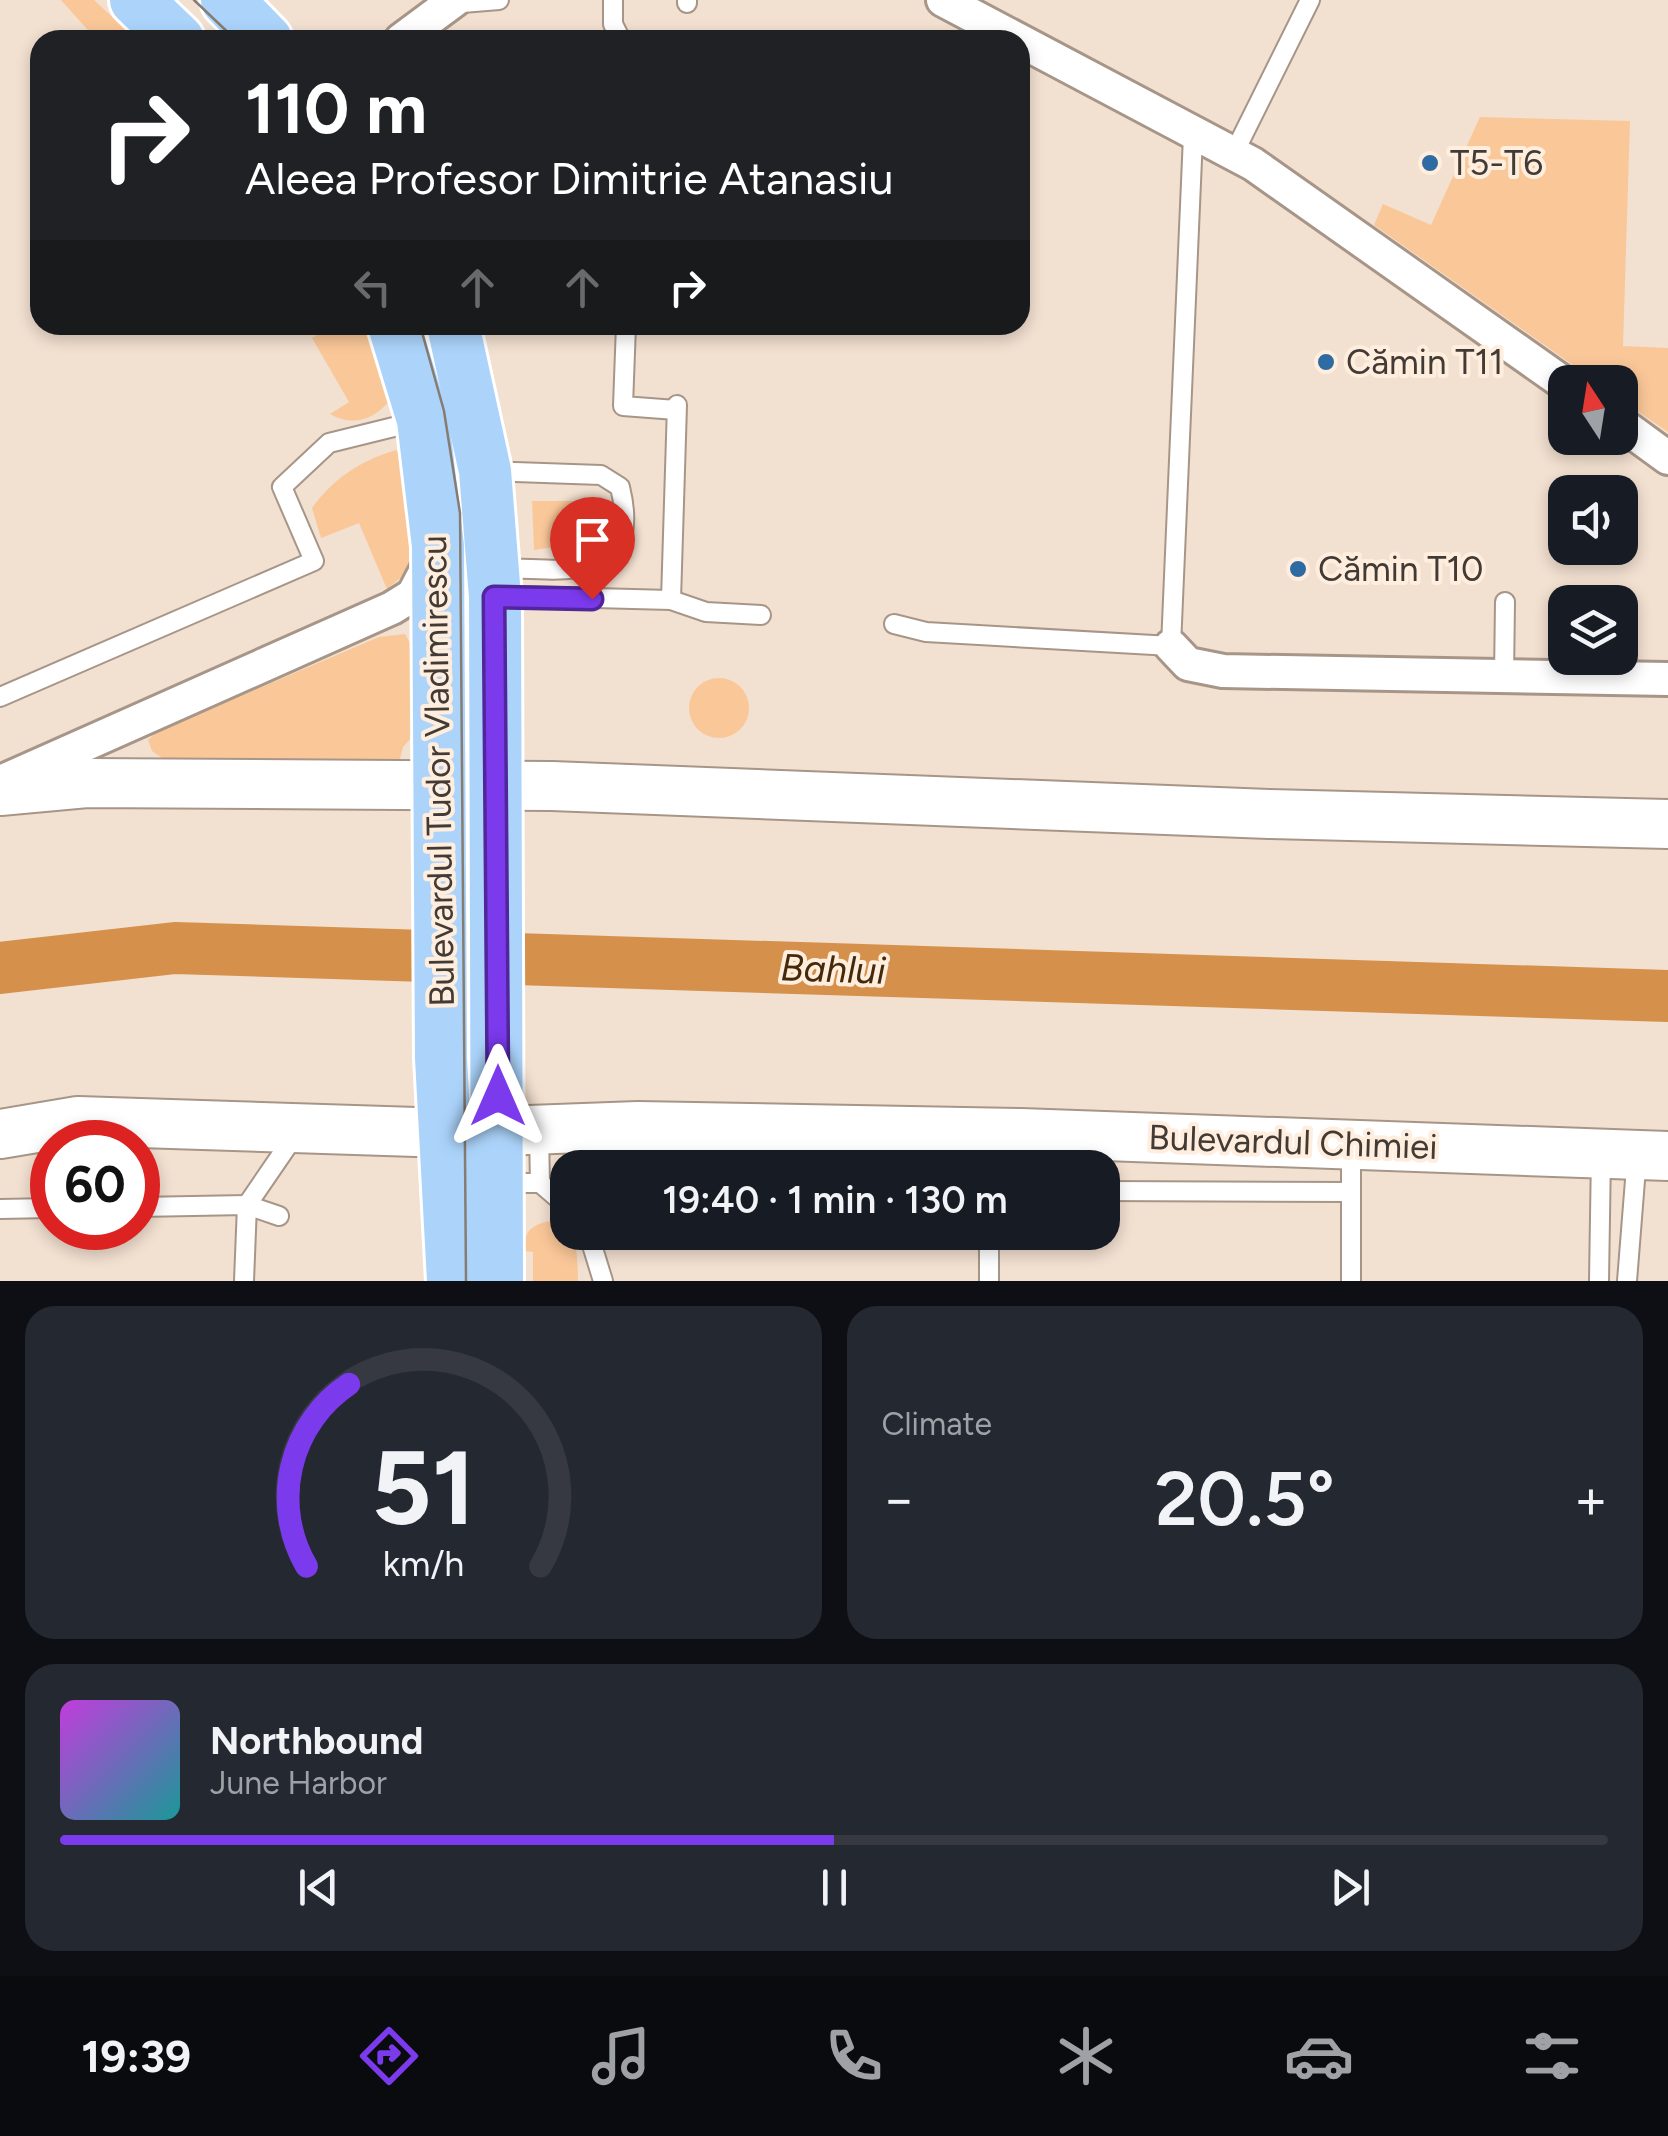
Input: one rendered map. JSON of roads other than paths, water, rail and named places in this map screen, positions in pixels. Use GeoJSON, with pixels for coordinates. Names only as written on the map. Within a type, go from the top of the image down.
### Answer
{"type":"FeatureCollection","features":[{"type":"Feature","properties":{"kind":"main road"},"geometry":{"type":"LineString","coordinates":[[136,0],[168,30]]}},
{"type":"Feature","properties":{"kind":"main road"},"geometry":{"type":"LineString","coordinates":[[227,0],[256,30]]}},
{"type":"Feature","properties":{"kind":"main road","name":"Bulevardul Tudor Vladimirescu"},"geometry":{"type":"LineString","coordinates":[[397,335],[459,525],[492,583],[498,1060],[504,1152],[497,1281]]}},
{"type":"Feature","properties":{"kind":"main road","name":"Bulevardul Tudor Vladimirescu"},"geometry":{"type":"LineString","coordinates":[[453,335],[459,525],[441,785],[441,1058],[504,1152]]}},
{"type":"Feature","properties":{"kind":"main road"},"geometry":{"type":"LineString","coordinates":[[0,792],[87,782],[552,786],[1269,814],[1668,824]]}},
{"type":"Feature","properties":{"kind":"main road","name":"Bulevardul Chimiei"},"geometry":{"type":"LineString","coordinates":[[0,1134],[78,1122],[299,1130],[504,1152],[638,1126],[1021,1150],[1352,1143],[1635,1155]]}},
{"type":"Feature","properties":{"kind":"main road","name":"Bulevardul Tudor Vladimirescu"},"geometry":{"type":"LineString","coordinates":[[453,1281],[504,1152]]}},
{"type":"Feature","properties":{"kind":"street"},"geometry":{"type":"LineString","coordinates":[[943,0],[998,30]]}},
{"type":"Feature","properties":{"kind":"street"},"geometry":{"type":"LineString","coordinates":[[414,30],[450,2]]}},
{"type":"Feature","properties":{"kind":"street"},"geometry":{"type":"LineString","coordinates":[[1030,47],[1193,136],[1253,164],[1548,372]]}},
{"type":"Feature","properties":{"kind":"street"},"geometry":{"type":"LineString","coordinates":[[1638,436],[1668,458]]}},
{"type":"Feature","properties":{"kind":"street"},"geometry":{"type":"LineString","coordinates":[[0,782],[392,608],[413,595],[459,525]]}},
{"type":"Feature","properties":{"kind":"street"},"geometry":{"type":"LineString","coordinates":[[1171,646],[1188,664],[1223,671],[1668,679]]}},
{"type":"Feature","properties":{"kind":"lane"},"geometry":{"type":"LineString","coordinates":[[450,2],[499,0]]}},
{"type":"Feature","properties":{"kind":"lane"},"geometry":{"type":"LineString","coordinates":[[613,0],[616,30]]}},
{"type":"Feature","properties":{"kind":"lane"},"geometry":{"type":"LineString","coordinates":[[1233,155],[1310,0]]}},
{"type":"Feature","properties":{"kind":"lane"},"geometry":{"type":"LineString","coordinates":[[894,624],[926,632],[1171,646],[1193,136]]}},
{"type":"Feature","properties":{"kind":"lane"},"geometry":{"type":"LineString","coordinates":[[626,335],[622,406],[677,408],[671,600]]}},
{"type":"Feature","properties":{"kind":"lane"},"geometry":{"type":"LineString","coordinates":[[0,698],[314,561],[282,487],[329,443],[423,420]]}},
{"type":"Feature","properties":{"kind":"lane"},"geometry":{"type":"LineString","coordinates":[[601,475],[620,487],[627,517],[624,539],[608,560],[593,567],[492,583],[459,525],[601,475]]}},
{"type":"Feature","properties":{"kind":"lane"},"geometry":{"type":"LineString","coordinates":[[492,583],[671,600],[706,612],[761,615]]}},
{"type":"Feature","properties":{"kind":"lane"},"geometry":{"type":"LineString","coordinates":[[1504,676],[1505,602]]}},
{"type":"Feature","properties":{"kind":"lane"},"geometry":{"type":"LineString","coordinates":[[244,1281],[247,1205],[299,1130]]}},
{"type":"Feature","properties":{"kind":"lane"},"geometry":{"type":"LineString","coordinates":[[1351,1281],[1352,1143]]}},
{"type":"Feature","properties":{"kind":"lane"},"geometry":{"type":"LineString","coordinates":[[504,1152],[550,1192]]}},
{"type":"Feature","properties":{"kind":"lane"},"geometry":{"type":"LineString","coordinates":[[1598,1281],[1635,1155]]}},
{"type":"Feature","properties":{"kind":"lane"},"geometry":{"type":"LineString","coordinates":[[1626,1281],[1635,1155]]}},
{"type":"Feature","properties":{"kind":"lane"},"geometry":{"type":"LineString","coordinates":[[1120,1191],[1350,1192]]}},
{"type":"Feature","properties":{"kind":"lane"},"geometry":{"type":"LineString","coordinates":[[160,1207],[247,1205],[279,1216]]}},
{"type":"Feature","properties":{"kind":"lane"},"geometry":{"type":"LineString","coordinates":[[0,1208],[30,1208]]}},
{"type":"Feature","properties":{"kind":"lane"},"geometry":{"type":"LineString","coordinates":[[594,1250],[603,1281]]}},
{"type":"Feature","properties":{"kind":"lane"},"geometry":{"type":"LineString","coordinates":[[990,1250],[990,1281]]}},
{"type":"Feature","properties":{"kind":"waterway","name":"Bahlui"},"geometry":{"type":"LineString","coordinates":[[0,968],[175,948],[1668,996]]}},
{"type":"Feature","properties":{"kind":"tram line"},"geometry":{"type":"LineString","coordinates":[[194,0],[226,30]]}},
{"type":"Feature","properties":{"kind":"tram line"},"geometry":{"type":"LineString","coordinates":[[423,335],[444,411],[460,513],[466,1281]]}},
{"type":"Feature","properties":{"kind":"place","name":"T5-T6"},"geometry":{"type":"Point","coordinates":[1430,163]}},
{"type":"Feature","properties":{"kind":"place","name":"Cămin T11"},"geometry":{"type":"Point","coordinates":[1326,362]}},
{"type":"Feature","properties":{"kind":"place","name":"Cămin T10"},"geometry":{"type":"Point","coordinates":[1298,569]}}]}
